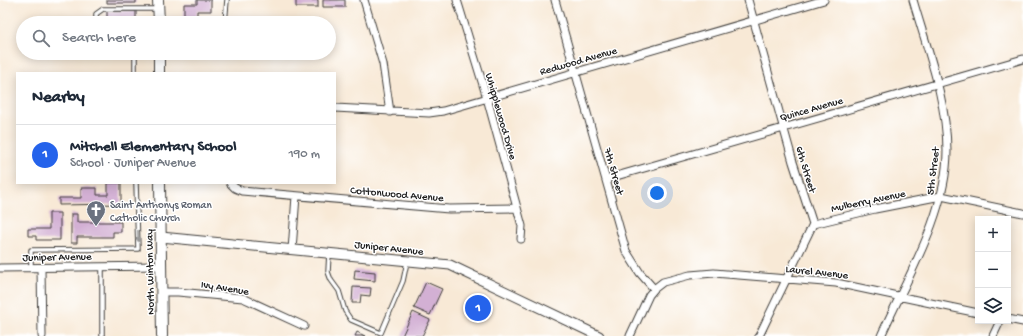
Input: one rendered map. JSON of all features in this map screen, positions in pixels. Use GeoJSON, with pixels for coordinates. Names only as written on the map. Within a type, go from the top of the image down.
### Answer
{"type":"FeatureCollection","features":[{"type":"Feature","properties":{"kind":"main road"},"geometry":{"type":"LineString","coordinates":[[158,4],[159,16]]}},
{"type":"Feature","properties":{"kind":"main road"},"geometry":{"type":"LineString","coordinates":[[159,60],[159,72]]}},
{"type":"Feature","properties":{"kind":"main road","name":"North Winton Way"},"geometry":{"type":"LineString","coordinates":[[160,184],[162,336]]}},
{"type":"Feature","properties":{"kind":"street"},"geometry":{"type":"LineString","coordinates":[[364,0],[383,64],[390,112]]}},
{"type":"Feature","properties":{"kind":"street","name":"Whipplewood Drive"},"geometry":{"type":"LineString","coordinates":[[456,0],[487,98],[522,226],[521,239]]}},
{"type":"Feature","properties":{"kind":"street","name":"7th Street"},"geometry":{"type":"LineString","coordinates":[[554,0],[626,251],[640,273],[654,289]]}},
{"type":"Feature","properties":{"kind":"street","name":"6th Street"},"geometry":{"type":"LineString","coordinates":[[748,0],[783,128],[813,224]]}},
{"type":"Feature","properties":{"kind":"street","name":"Redwood Avenue"},"geometry":{"type":"LineString","coordinates":[[336,108],[390,112],[429,113],[443,111],[824,0]]}},
{"type":"Feature","properties":{"kind":"street","name":"5th Street"},"geometry":{"type":"LineString","coordinates":[[881,336],[930,231],[942,196],[947,150],[945,121],[937,84],[913,0]]}},
{"type":"Feature","properties":{"kind":"street","name":"Quince Avenue"},"geometry":{"type":"LineString","coordinates":[[606,179],[1023,59]]}},
{"type":"Feature","properties":{"kind":"street","name":"Cottonwood Avenue"},"geometry":{"type":"LineString","coordinates":[[231,184],[235,188],[242,191],[449,209],[517,208]]}},
{"type":"Feature","properties":{"kind":"street"},"geometry":{"type":"LineString","coordinates":[[292,250],[296,196]]}},
{"type":"Feature","properties":{"kind":"street","name":"Mulberry Avenue"},"geometry":{"type":"LineString","coordinates":[[813,224],[875,209],[942,196],[1023,213]]}},
{"type":"Feature","properties":{"kind":"street"},"geometry":{"type":"LineString","coordinates":[[759,336],[813,224]]}},
{"type":"Feature","properties":{"kind":"street","name":"Juniper Avenue"},"geometry":{"type":"LineString","coordinates":[[161,237],[450,265],[599,336]]}},
{"type":"Feature","properties":{"kind":"street","name":"Juniper Avenue"},"geometry":{"type":"LineString","coordinates":[[0,268],[162,266]]}},
{"type":"Feature","properties":{"kind":"street"},"geometry":{"type":"LineString","coordinates":[[41,268],[42,336]]}},
{"type":"Feature","properties":{"kind":"street","name":"Laurel Avenue"},"geometry":{"type":"LineString","coordinates":[[654,289],[663,282],[669,280],[690,275],[714,273],[836,283],[975,311]]}},
{"type":"Feature","properties":{"kind":"street"},"geometry":{"type":"LineString","coordinates":[[630,336],[649,295],[654,289]]}},
{"type":"Feature","properties":{"kind":"street","name":"Ivy Avenue"},"geometry":{"type":"LineString","coordinates":[[162,292],[243,298],[304,326]]}},
{"type":"Feature","properties":{"kind":"street"},"geometry":{"type":"LineString","coordinates":[[1011,320],[1023,322]]}},
{"type":"Feature","properties":{"kind":"street"},"geometry":{"type":"LineString","coordinates":[[993,336],[999,324]]}},
{"type":"Feature","properties":{"kind":"lane"},"geometry":{"type":"LineString","coordinates":[[226,16],[227,0]]}},
{"type":"Feature","properties":{"kind":"lane"},"geometry":{"type":"LineString","coordinates":[[96,16],[96,14],[102,9],[158,4]]}},
{"type":"Feature","properties":{"kind":"lane"},"geometry":{"type":"LineString","coordinates":[[135,60],[135,72]]}},
{"type":"Feature","properties":{"kind":"lane"},"geometry":{"type":"LineString","coordinates":[[31,268],[31,250],[138,248],[136,184]]}},
{"type":"Feature","properties":{"kind":"lane"},"geometry":{"type":"LineString","coordinates":[[329,253],[328,272],[331,280],[339,291],[345,311],[352,320],[381,333],[403,281],[407,261]]}},
{"type":"Feature","properties":{"kind":"lane"},"geometry":{"type":"LineString","coordinates":[[102,267],[102,336]]}},
{"type":"Feature","properties":{"kind":"building"},"geometry":{"type":"Polygon","coordinates":[[[107,0],[136,0],[136,3],[107,3],[107,0]]]}},
{"type":"Feature","properties":{"kind":"building"},"geometry":{"type":"Polygon","coordinates":[[[197,0],[211,0],[211,11],[197,11],[197,16],[184,16],[184,4],[197,4],[197,0]]]}},
{"type":"Feature","properties":{"kind":"building"},"geometry":{"type":"Polygon","coordinates":[[[296,0],[318,0],[318,7],[296,7],[296,0]]]}},
{"type":"Feature","properties":{"kind":"building"},"geometry":{"type":"Polygon","coordinates":[[[323,0],[345,0],[345,7],[323,7],[323,0]]]}},
{"type":"Feature","properties":{"kind":"building"},"geometry":{"type":"Polygon","coordinates":[[[107,11],[136,11],[136,16],[107,16],[107,11]]]}},
{"type":"Feature","properties":{"kind":"building"},"geometry":{"type":"Polygon","coordinates":[[[108,184],[121,184],[121,204],[59,205],[59,198],[81,198],[81,188],[97,188],[97,195],[108,195],[108,184]]]}},
{"type":"Feature","properties":{"kind":"building"},"geometry":{"type":"Polygon","coordinates":[[[49,213],[60,213],[60,240],[36,240],[36,236],[28,236],[28,229],[49,229],[49,213]]]}},
{"type":"Feature","properties":{"kind":"building","name":"Saint Anthonys Roman Catholic Church"},"geometry":{"type":"Polygon","coordinates":[[[71,214],[77,214],[77,222],[121,222],[121,232],[113,232],[113,237],[77,237],[77,243],[71,243],[71,214]]]}},
{"type":"Feature","properties":{"kind":"building"},"geometry":{"type":"Polygon","coordinates":[[[355,270],[375,272],[375,281],[354,279],[355,270]]]}},
{"type":"Feature","properties":{"kind":"building"},"geometry":{"type":"Polygon","coordinates":[[[426,282],[442,289],[430,315],[414,308],[426,282]]]}},
{"type":"Feature","properties":{"kind":"building"},"geometry":{"type":"Polygon","coordinates":[[[353,287],[371,288],[370,296],[361,295],[360,303],[352,303],[353,287]]]}},
{"type":"Feature","properties":{"kind":"building"},"geometry":{"type":"Polygon","coordinates":[[[413,312],[430,320],[422,336],[402,336],[413,312]]]}},
{"type":"Feature","properties":{"kind":"building"},"geometry":{"type":"Polygon","coordinates":[[[357,332],[365,336],[355,336],[357,332]]]}},
{"type":"Feature","properties":{"kind":"place","name":"Saint Anthonys Roman Catholic Church"},"geometry":{"type":"Point","coordinates":[96,227]}},
{"type":"Feature","properties":{"kind":"place","name":"Mitchell Elementary School"},"geometry":{"type":"Point","coordinates":[478,308]}}]}
